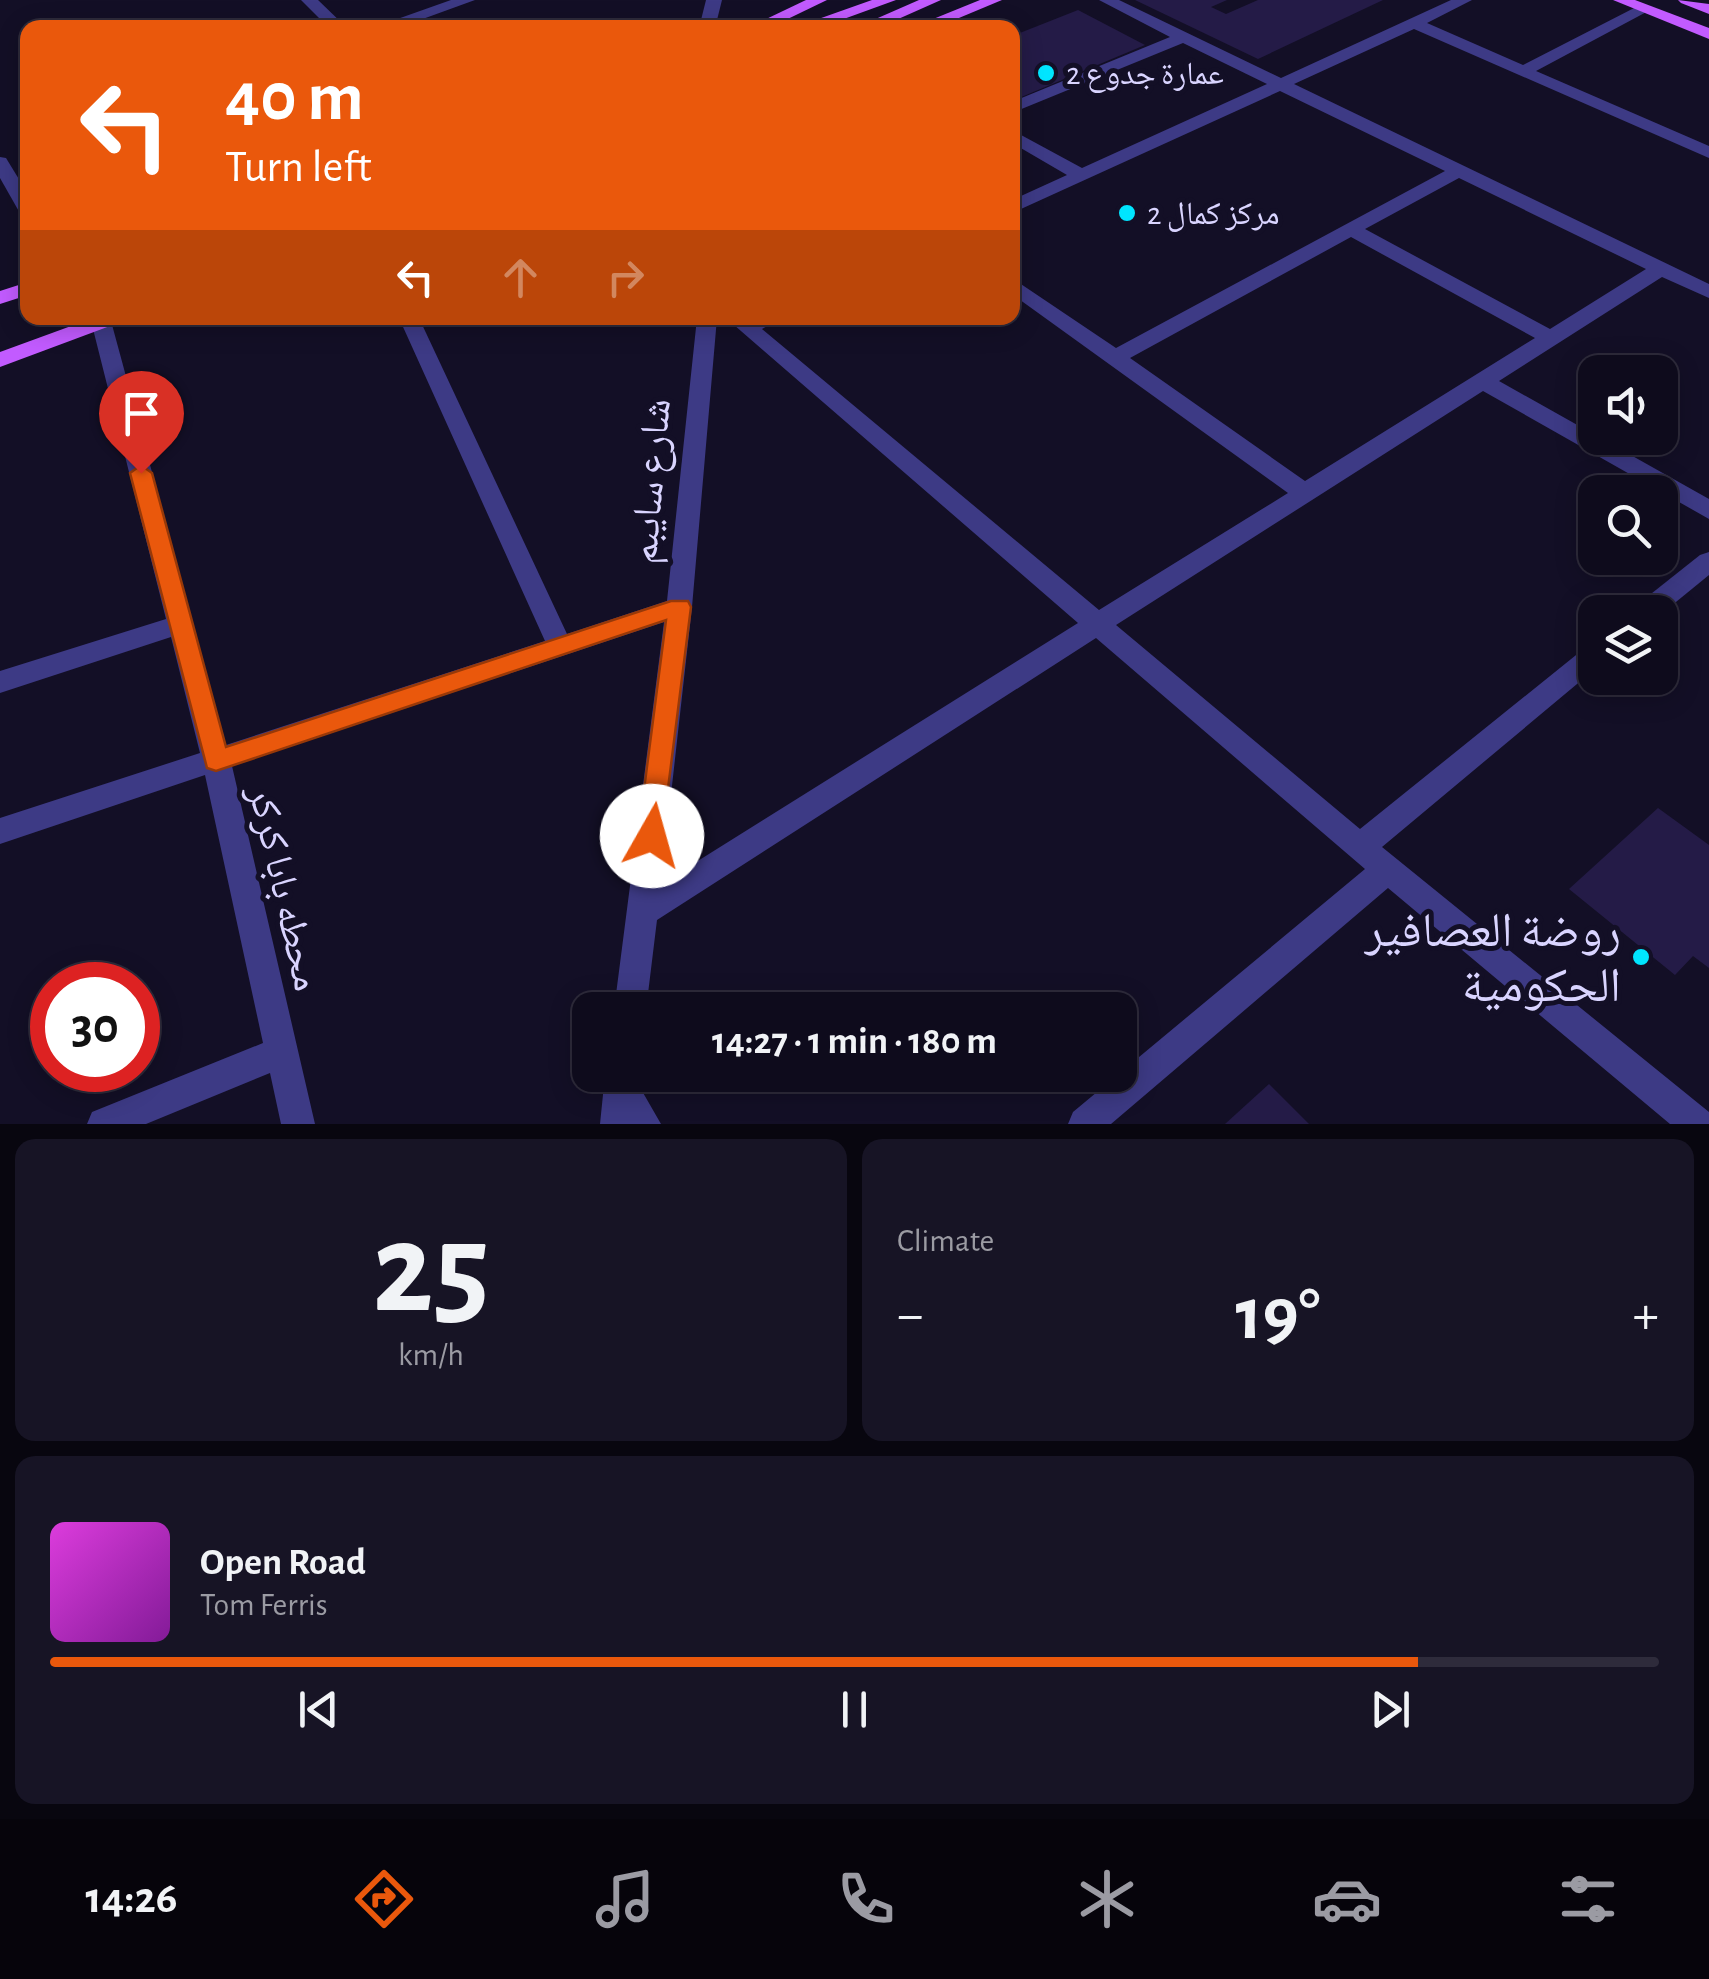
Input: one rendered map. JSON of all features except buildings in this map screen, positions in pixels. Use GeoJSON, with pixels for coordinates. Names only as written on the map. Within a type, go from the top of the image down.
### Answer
{"type":"FeatureCollection","features":[{"type":"Feature","properties":{"kind":"main road"},"geometry":{"type":"LineString","coordinates":[[773,20],[819,0]]}},
{"type":"Feature","properties":{"kind":"main road"},"geometry":{"type":"LineString","coordinates":[[826,20],[888,0]]}},
{"type":"Feature","properties":{"kind":"main road"},"geometry":{"type":"LineString","coordinates":[[883,20],[934,0]]}},
{"type":"Feature","properties":{"kind":"main road"},"geometry":{"type":"LineString","coordinates":[[941,20],[994,0]]}},
{"type":"Feature","properties":{"kind":"main road"},"geometry":{"type":"LineString","coordinates":[[1621,0],[1709,34]]}},
{"type":"Feature","properties":{"kind":"main road"},"geometry":{"type":"LineString","coordinates":[[1686,0],[1709,9]]}},
{"type":"Feature","properties":{"kind":"main road"},"geometry":{"type":"LineString","coordinates":[[0,360],[90,325]]}},
{"type":"Feature","properties":{"kind":"street"},"geometry":{"type":"LineString","coordinates":[[309,0],[331,20]]}},
{"type":"Feature","properties":{"kind":"street"},"geometry":{"type":"LineString","coordinates":[[405,20],[467,0]]}},
{"type":"Feature","properties":{"kind":"street"},"geometry":{"type":"LineString","coordinates":[[1107,0],[1709,292]]}},
{"type":"Feature","properties":{"kind":"street"},"geometry":{"type":"LineString","coordinates":[[1020,203],[1464,0]]}},
{"type":"Feature","properties":{"kind":"street"},"geometry":{"type":"LineString","coordinates":[[1524,71],[1644,9]]}},
{"type":"Feature","properties":{"kind":"street"},"geometry":{"type":"LineString","coordinates":[[1414,23],[1709,153]]}},
{"type":"Feature","properties":{"kind":"street"},"geometry":{"type":"LineString","coordinates":[[1020,105],[1183,37]]}},
{"type":"Feature","properties":{"kind":"street"},"geometry":{"type":"LineString","coordinates":[[1020,140],[1081,176]]}},
{"type":"Feature","properties":{"kind":"street"},"geometry":{"type":"LineString","coordinates":[[0,162],[20,196]]}},
{"type":"Feature","properties":{"kind":"street"},"geometry":{"type":"LineString","coordinates":[[1116,357],[1458,170]]}},
{"type":"Feature","properties":{"kind":"street"},"geometry":{"type":"LineString","coordinates":[[1352,230],[1551,338]]}},
{"type":"Feature","properties":{"kind":"street"},"geometry":{"type":"LineString","coordinates":[[642,912],[1660,269]]}},
{"type":"Feature","properties":{"kind":"street"},"geometry":{"type":"LineString","coordinates":[[1020,290],[1305,493]]}},
{"type":"Feature","properties":{"kind":"street","name":"محطه بابا كركر"},"geometry":{"type":"LineString","coordinates":[[107,325],[216,760],[298,1124]]}},
{"type":"Feature","properties":{"kind":"street"},"geometry":{"type":"LineString","coordinates":[[412,325],[560,646]]}},
{"type":"Feature","properties":{"kind":"street","name":"شارع سايبم"},"geometry":{"type":"LineString","coordinates":[[632,992],[680,607],[706,325]]}},
{"type":"Feature","properties":{"kind":"street"},"geometry":{"type":"LineString","coordinates":[[756,325],[1096,625],[1697,1124]]}},
{"type":"Feature","properties":{"kind":"street"},"geometry":{"type":"LineString","coordinates":[[1482,381],[1709,510]]}},
{"type":"Feature","properties":{"kind":"street"},"geometry":{"type":"LineString","coordinates":[[1667,595],[1709,561]]}},
{"type":"Feature","properties":{"kind":"street"},"geometry":{"type":"LineString","coordinates":[[0,832],[680,607]]}},
{"type":"Feature","properties":{"kind":"street"},"geometry":{"type":"LineString","coordinates":[[0,682],[181,624]]}},
{"type":"Feature","properties":{"kind":"street"},"geometry":{"type":"LineString","coordinates":[[1360,847],[1578,668]]}},
{"type":"Feature","properties":{"kind":"street"},"geometry":{"type":"LineString","coordinates":[[1085,1124],[1388,869]]}},
{"type":"Feature","properties":{"kind":"street"},"geometry":{"type":"LineString","coordinates":[[104,1124],[282,1052]]}},
{"type":"Feature","properties":{"kind":"street"},"geometry":{"type":"LineString","coordinates":[[617,1124],[621,1092]]}},
{"type":"Feature","properties":{"kind":"street"},"geometry":{"type":"LineString","coordinates":[[627,1092],[644,1124]]}},
{"type":"Feature","properties":{"kind":"place","name":"عمارة جدوع 2"},"geometry":{"type":"Point","coordinates":[1046,73]}},
{"type":"Feature","properties":{"kind":"place","name":"مركز كمال 2"},"geometry":{"type":"Point","coordinates":[1127,213]}},
{"type":"Feature","properties":{"kind":"place","name":"روضة العصافير الحكومية"},"geometry":{"type":"Point","coordinates":[1641,957]}},
{"type":"Feature","properties":{"kind":"route"},"geometry":{"type":"LineString","coordinates":[[141,473],[216,760],[680,607],[652,836]]}}]}
